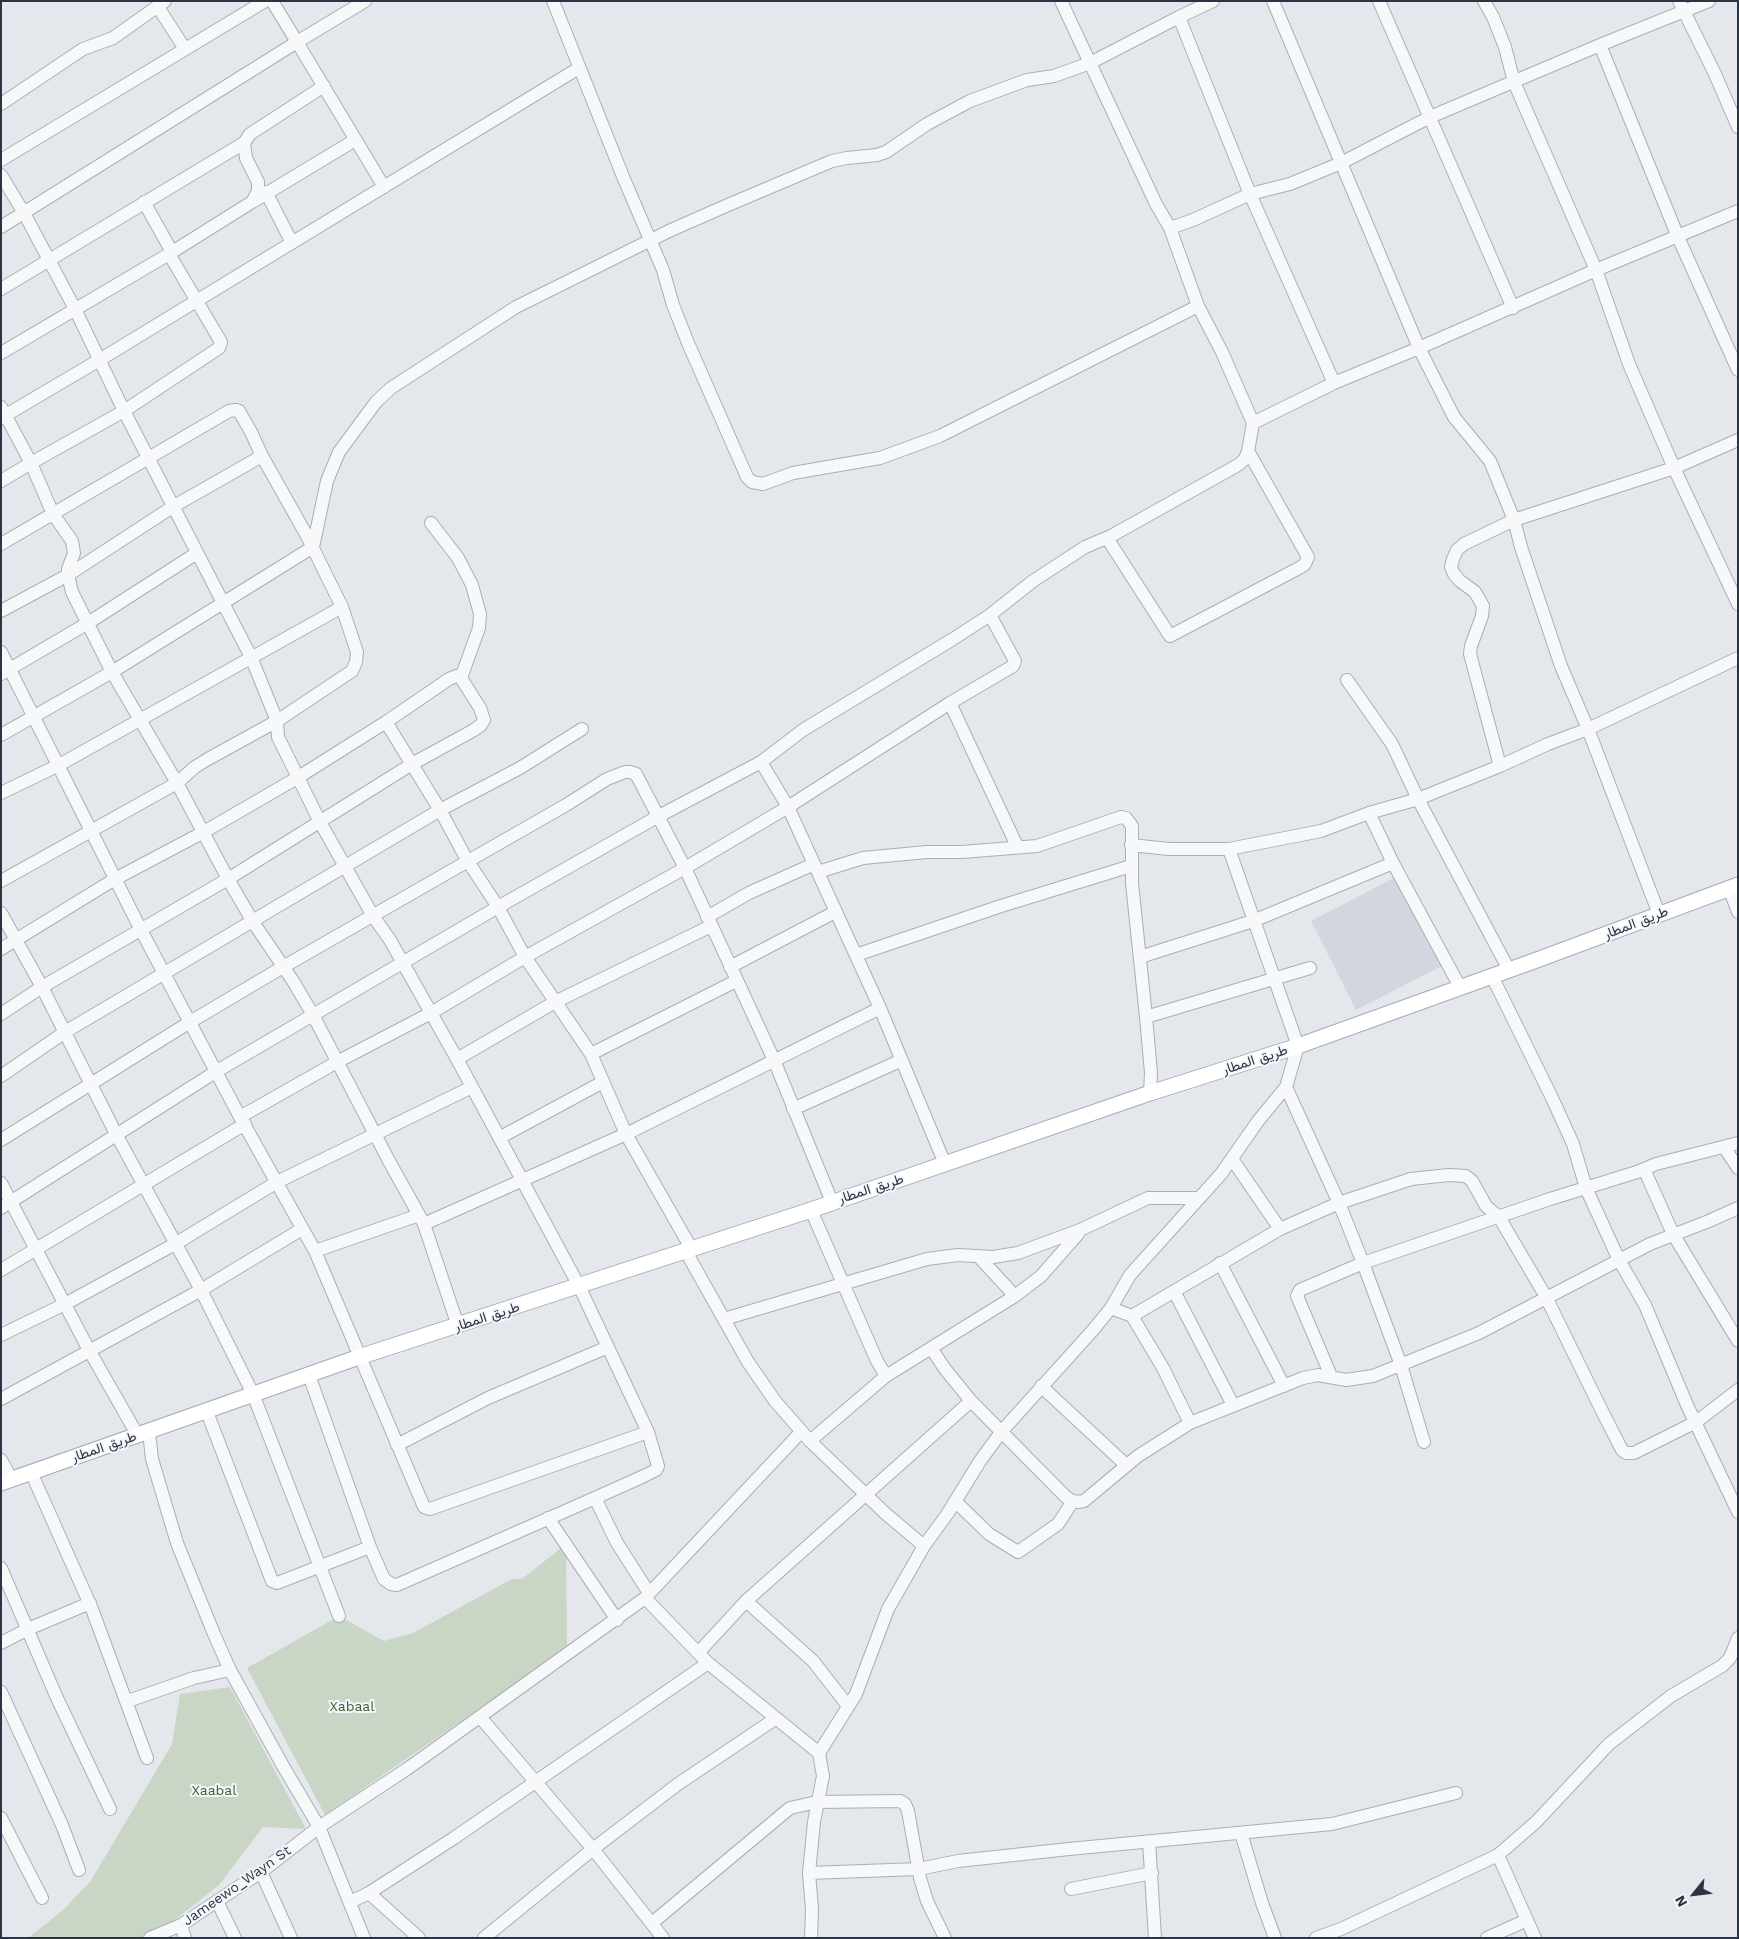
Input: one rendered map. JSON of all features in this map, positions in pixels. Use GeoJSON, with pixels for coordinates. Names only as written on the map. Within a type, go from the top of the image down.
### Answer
{"type":"FeatureCollection","features":[{"type":"Feature","properties":{"kind":"main road","name":"طريق المطار"},"geometry":{"type":"LineString","coordinates":[[7,1482],[359,1357],[811,1210],[1150,1093],[1298,1046],[1509,970],[1733,886]]}},
{"type":"Feature","properties":{"kind":"street"},"geometry":{"type":"LineString","coordinates":[[1,160],[265,1]]}},
{"type":"Feature","properties":{"kind":"street"},"geometry":{"type":"LineString","coordinates":[[272,1],[384,187]]}},
{"type":"Feature","properties":{"kind":"street"},"geometry":{"type":"LineString","coordinates":[[1,227],[124,149],[366,1]]}},
{"type":"Feature","properties":{"kind":"street"},"geometry":{"type":"LineString","coordinates":[[553,1],[663,270],[673,305],[688,343],[747,477],[756,484],[762,484],[793,473],[880,458],[940,436],[1198,306]]}},
{"type":"Feature","properties":{"kind":"street"},"geometry":{"type":"LineString","coordinates":[[6,1205],[217,1071],[498,907],[657,817],[761,762],[819,720],[990,615],[1016,593],[1085,547],[1107,538],[1238,465],[1245,459],[1253,423],[1222,352],[1198,306],[1170,228],[1158,209],[1061,1]]}},
{"type":"Feature","properties":{"kind":"street"},"geometry":{"type":"LineString","coordinates":[[1,735],[112,672],[313,548],[327,481],[339,452],[360,422],[381,397],[516,307],[711,212],[832,161],[886,152],[927,124],[970,101],[1027,80],[1054,76],[1090,63],[1213,1]]}},
{"type":"Feature","properties":{"kind":"street"},"geometry":{"type":"LineString","coordinates":[[1273,1],[1420,348],[1454,417],[1490,461],[1514,520],[1521,548],[1561,666],[1588,729],[1659,914]]}},
{"type":"Feature","properties":{"kind":"street"},"geometry":{"type":"LineString","coordinates":[[1379,1],[1513,308]]}},
{"type":"Feature","properties":{"kind":"street"},"geometry":{"type":"LineString","coordinates":[[1484,1],[1493,17],[1505,47],[1514,82],[1596,270],[1629,364],[1674,468],[1738,604]]}},
{"type":"Feature","properties":{"kind":"street"},"geometry":{"type":"LineString","coordinates":[[1170,228],[1250,194],[1290,184],[1341,163],[1430,117],[1600,45],[1681,7],[1709,1]]}},
{"type":"Feature","properties":{"kind":"street"},"geometry":{"type":"LineString","coordinates":[[1,104],[83,49],[113,38],[162,4],[185,49]]}},
{"type":"Feature","properties":{"kind":"street"},"geometry":{"type":"LineString","coordinates":[[1681,7],[1715,74],[1738,127]]}},
{"type":"Feature","properties":{"kind":"street"},"geometry":{"type":"LineString","coordinates":[[1179,17],[1250,194],[1334,383]]}},
{"type":"Feature","properties":{"kind":"street"},"geometry":{"type":"LineString","coordinates":[[1600,45],[1678,237],[1738,370]]}},
{"type":"Feature","properties":{"kind":"street"},"geometry":{"type":"LineString","coordinates":[[458,1326],[421,1220],[294,980],[253,922],[228,879],[177,783],[112,672],[72,592],[68,569],[74,553],[72,541],[53,514],[31,463],[3,413],[101,360],[579,68]]}},
{"type":"Feature","properties":{"kind":"street"},"geometry":{"type":"LineString","coordinates":[[1,289],[244,143],[250,134],[324,86]]}},
{"type":"Feature","properties":{"kind":"street"},"geometry":{"type":"LineString","coordinates":[[1,353],[171,253],[266,192],[355,140]]}},
{"type":"Feature","properties":{"kind":"street"},"geometry":{"type":"LineString","coordinates":[[244,143],[246,158],[258,182],[258,191],[252,202]]}},
{"type":"Feature","properties":{"kind":"street"},"geometry":{"type":"LineString","coordinates":[[1,174],[76,309],[124,411],[251,657],[277,721],[278,737],[297,778],[373,916],[390,940],[431,1012],[579,1286],[648,1432],[657,1462],[656,1470],[397,1585],[391,1584],[384,1578],[370,1547],[309,1375]]}},
{"type":"Feature","properties":{"kind":"street"},"geometry":{"type":"LineString","coordinates":[[266,192],[292,243]]}},
{"type":"Feature","properties":{"kind":"street"},"geometry":{"type":"LineString","coordinates":[[1,481],[124,411],[220,348],[221,342],[144,202]]}},
{"type":"Feature","properties":{"kind":"street"},"geometry":{"type":"LineString","coordinates":[[1253,423],[1334,383],[1738,211]]}},
{"type":"Feature","properties":{"kind":"street"},"geometry":{"type":"LineString","coordinates":[[1,544],[229,412],[236,410],[239,411],[251,432],[262,456],[313,548],[342,607],[357,652],[356,662],[352,671],[277,721],[195,767],[177,783],[1,881]]}},
{"type":"Feature","properties":{"kind":"street"},"geometry":{"type":"LineString","coordinates":[[1500,766],[1470,654],[1482,616],[1483,606],[1475,592],[1460,581],[1451,567],[1457,550],[1464,544],[1514,520],[1674,468],[1738,440]]}},
{"type":"Feature","properties":{"kind":"street"},"geometry":{"type":"LineString","coordinates":[[1107,538],[1170,636],[1306,564],[1308,557],[1248,451]]}},
{"type":"Feature","properties":{"kind":"street"},"geometry":{"type":"LineString","coordinates":[[1,610],[68,575],[174,506],[262,456]]}},
{"type":"Feature","properties":{"kind":"street"},"geometry":{"type":"LineString","coordinates":[[431,523],[458,558],[465,571],[472,585],[480,614],[480,628],[461,678]]}},
{"type":"Feature","properties":{"kind":"street"},"geometry":{"type":"LineString","coordinates":[[5,671],[88,623],[197,553]]}},
{"type":"Feature","properties":{"kind":"street"},"geometry":{"type":"LineString","coordinates":[[1,792],[59,765],[342,607]]}},
{"type":"Feature","properties":{"kind":"street"},"geometry":{"type":"LineString","coordinates":[[1,1270],[143,1185],[242,1120],[337,1062],[431,1012],[685,868],[788,807],[1014,664],[1015,661],[990,615]]}},
{"type":"Feature","properties":{"kind":"street"},"geometry":{"type":"LineString","coordinates":[[1,652],[5,671],[35,717],[91,832],[164,974],[315,1251],[424,1508],[430,1509],[648,1432]]}},
{"type":"Feature","properties":{"kind":"street"},"geometry":{"type":"LineString","coordinates":[[1131,845],[1169,849],[1229,849],[1321,831],[1369,813],[1418,799],[1500,766],[1548,744],[1588,729],[1738,658]]}},
{"type":"Feature","properties":{"kind":"street"},"geometry":{"type":"LineString","coordinates":[[1,949],[116,879],[202,833],[297,778],[386,722],[449,679],[456,676],[461,678],[480,708],[484,720],[474,730],[412,764],[228,879],[42,987],[1,1014]]}},
{"type":"Feature","properties":{"kind":"street"},"geometry":{"type":"LineString","coordinates":[[1347,680],[1392,744],[1418,799],[1509,970]]}},
{"type":"Feature","properties":{"kind":"street"},"geometry":{"type":"LineString","coordinates":[[950,703],[1016,846]]}},
{"type":"Feature","properties":{"kind":"street"},"geometry":{"type":"LineString","coordinates":[[386,722],[440,810],[467,860],[498,907],[525,957],[591,1054],[626,1134],[748,1362],[774,1401],[806,1437],[866,1495],[924,1546]]}},
{"type":"Feature","properties":{"kind":"street"},"geometry":{"type":"LineString","coordinates":[[1,1076],[65,1032],[440,810],[520,768],[582,729]]}},
{"type":"Feature","properties":{"kind":"street"},"geometry":{"type":"LineString","coordinates":[[761,762],[788,807],[856,955],[945,1164]]}},
{"type":"Feature","properties":{"kind":"street"},"geometry":{"type":"LineString","coordinates":[[1,1140],[190,1022],[283,967],[566,805],[607,779],[625,772],[636,774],[685,868],[736,982],[774,1060],[832,1202]]}},
{"type":"Feature","properties":{"kind":"street"},"geometry":{"type":"LineString","coordinates":[[1369,813],[1460,987]]}},
{"type":"Feature","properties":{"kind":"street"},"geometry":{"type":"LineString","coordinates":[[457,1059],[555,1002],[709,921],[749,893],[816,868],[863,858],[927,852],[1037,846],[1121,816],[1130,821],[1132,826],[1131,866],[1151,1073],[1150,1093]]}},
{"type":"Feature","properties":{"kind":"street"},"geometry":{"type":"LineString","coordinates":[[807,1936],[812,1909],[809,1873],[817,1802],[823,1776],[819,1753],[856,1694],[888,1609],[924,1546],[1002,1431],[1111,1308],[1130,1275],[1221,1174],[1258,1121],[1286,1087],[1298,1046],[1276,978],[1253,921],[1229,849]]}},
{"type":"Feature","properties":{"kind":"street"},"geometry":{"type":"LineString","coordinates":[[1140,957],[1253,921],[1394,863]]}},
{"type":"Feature","properties":{"kind":"street"},"geometry":{"type":"LineString","coordinates":[[856,955],[1001,906],[1131,866]]}},
{"type":"Feature","properties":{"kind":"street"},"geometry":{"type":"LineString","coordinates":[[1733,886],[1738,912]]}},
{"type":"Feature","properties":{"kind":"street"},"geometry":{"type":"LineString","coordinates":[[730,967],[835,912]]}},
{"type":"Feature","properties":{"kind":"street"},"geometry":{"type":"LineString","coordinates":[[1,913],[42,987],[90,1086],[201,1290],[253,1394],[338,1616]]}},
{"type":"Feature","properties":{"kind":"street"},"geometry":{"type":"LineString","coordinates":[[1146,1017],[1310,968]]}},
{"type":"Feature","properties":{"kind":"street"},"geometry":{"type":"LineString","coordinates":[[1492,976],[1553,1100],[1573,1144],[1586,1188],[1619,1260],[1645,1305],[1738,1512]]}},
{"type":"Feature","properties":{"kind":"street"},"geometry":{"type":"LineString","coordinates":[[591,1054],[736,982]]}},
{"type":"Feature","properties":{"kind":"street"},"geometry":{"type":"LineString","coordinates":[[315,1251],[421,1220],[522,1181],[626,1134],[880,1008]]}},
{"type":"Feature","properties":{"kind":"street"},"geometry":{"type":"LineString","coordinates":[[793,1109],[902,1060]]}},
{"type":"Feature","properties":{"kind":"street"},"geometry":{"type":"LineString","coordinates":[[498,1138],[603,1082]]}},
{"type":"Feature","properties":{"kind":"street"},"geometry":{"type":"LineString","coordinates":[[1,1335],[65,1304],[175,1244],[278,1182],[472,1086]]}},
{"type":"Feature","properties":{"kind":"street"},"geometry":{"type":"LineString","coordinates":[[1286,1087],[1339,1203],[1363,1263],[1401,1365],[1424,1442]]}},
{"type":"Feature","properties":{"kind":"street"},"geometry":{"type":"LineString","coordinates":[[1331,1376],[1296,1296],[1300,1290],[1363,1263],[1656,1164],[1738,1143]]}},
{"type":"Feature","properties":{"kind":"street"},"geometry":{"type":"LineString","coordinates":[[1724,1147],[1738,1168]]}},
{"type":"Feature","properties":{"kind":"street"},"geometry":{"type":"LineString","coordinates":[[1232,1160],[1280,1228]]}},
{"type":"Feature","properties":{"kind":"street"},"geometry":{"type":"LineString","coordinates":[[1644,1169],[1673,1234],[1738,1341]]}},
{"type":"Feature","properties":{"kind":"street"},"geometry":{"type":"LineString","coordinates":[[1132,1316],[1280,1228],[1339,1203],[1411,1179],[1449,1175],[1466,1176],[1472,1181],[1486,1206],[1499,1217],[1546,1297],[1622,1450],[1626,1453],[1634,1453],[1696,1422],[1738,1390]]}},
{"type":"Feature","properties":{"kind":"street"},"geometry":{"type":"LineString","coordinates":[[1,1183],[6,1205],[37,1250],[89,1350],[144,1434],[177,1543],[230,1670],[319,1827],[364,1938]]}},
{"type":"Feature","properties":{"kind":"street"},"geometry":{"type":"LineString","coordinates":[[724,1319],[927,1259],[958,1254],[993,1257],[1018,1254],[1080,1230],[1148,1198],[1199,1198]]}},
{"type":"Feature","properties":{"kind":"street"},"geometry":{"type":"LineString","coordinates":[[931,1348],[971,1401],[1065,1496],[1073,1501],[1084,1501],[1126,1465],[1190,1423],[1303,1378],[1318,1375],[1346,1380],[1373,1376],[1479,1333],[1619,1260],[1673,1234],[1738,1208]]}},
{"type":"Feature","properties":{"kind":"street"},"geometry":{"type":"LineString","coordinates":[[811,1210],[877,1360],[886,1376]]}},
{"type":"Feature","properties":{"kind":"street"},"geometry":{"type":"LineString","coordinates":[[1,1399],[201,1290],[302,1229]]}},
{"type":"Feature","properties":{"kind":"street","name":"Jameewo_Wayn St"},"geometry":{"type":"LineString","coordinates":[[150,1938],[181,1925],[261,1872],[319,1827],[407,1769],[617,1620],[647,1595],[806,1437],[886,1376],[1014,1296],[1041,1276],[1080,1230]]}},
{"type":"Feature","properties":{"kind":"street"},"geometry":{"type":"LineString","coordinates":[[979,1257],[1014,1296]]}},
{"type":"Feature","properties":{"kind":"street"},"geometry":{"type":"LineString","coordinates":[[1220,1263],[1284,1386]]}},
{"type":"Feature","properties":{"kind":"street"},"geometry":{"type":"LineString","coordinates":[[1174,1291],[1233,1405]]}},
{"type":"Feature","properties":{"kind":"street"},"geometry":{"type":"LineString","coordinates":[[1111,1308],[1132,1316],[1163,1368],[1190,1423]]}},
{"type":"Feature","properties":{"kind":"street"},"geometry":{"type":"LineString","coordinates":[[397,1445],[488,1398],[608,1347]]}},
{"type":"Feature","properties":{"kind":"street"},"geometry":{"type":"LineString","coordinates":[[1041,1386],[1126,1465]]}},
{"type":"Feature","properties":{"kind":"street"},"geometry":{"type":"LineString","coordinates":[[699,1652],[746,1601],[971,1401]]}},
{"type":"Feature","properties":{"kind":"street"},"geometry":{"type":"LineString","coordinates":[[207,1412],[272,1581],[277,1583],[370,1547]]}},
{"type":"Feature","properties":{"kind":"street"},"geometry":{"type":"LineString","coordinates":[[1,1460],[7,1482]]}},
{"type":"Feature","properties":{"kind":"street"},"geometry":{"type":"LineString","coordinates":[[31,1472],[90,1603],[147,1758]]}},
{"type":"Feature","properties":{"kind":"street"},"geometry":{"type":"LineString","coordinates":[[595,1498],[617,1543],[647,1595],[708,1663],[819,1753]]}},
{"type":"Feature","properties":{"kind":"street"},"geometry":{"type":"LineString","coordinates":[[955,1501],[989,1534],[1018,1552],[1058,1524],[1073,1501]]}},
{"type":"Feature","properties":{"kind":"street"},"geometry":{"type":"LineString","coordinates":[[548,1518],[617,1620]]}},
{"type":"Feature","properties":{"kind":"street"},"geometry":{"type":"LineString","coordinates":[[1,1568],[57,1698],[110,1810]]}},
{"type":"Feature","properties":{"kind":"street"},"geometry":{"type":"LineString","coordinates":[[746,1601],[813,1661],[848,1706]]}},
{"type":"Feature","properties":{"kind":"street"},"geometry":{"type":"LineString","coordinates":[[1,1643],[28,1629],[90,1603]]}},
{"type":"Feature","properties":{"kind":"street"},"geometry":{"type":"LineString","coordinates":[[1316,1938],[1341,1929],[1498,1855],[1536,1822],[1609,1744],[1671,1696],[1722,1666],[1730,1658],[1738,1638]]}},
{"type":"Feature","properties":{"kind":"street"},"geometry":{"type":"LineString","coordinates":[[350,1902],[369,1893],[454,1838],[708,1663]]}},
{"type":"Feature","properties":{"kind":"street"},"geometry":{"type":"LineString","coordinates":[[128,1702],[194,1678],[230,1670]]}},
{"type":"Feature","properties":{"kind":"street"},"geometry":{"type":"LineString","coordinates":[[1,1692],[62,1825],[79,1870]]}},
{"type":"Feature","properties":{"kind":"street"},"geometry":{"type":"LineString","coordinates":[[480,1717],[593,1849],[663,1938]]}},
{"type":"Feature","properties":{"kind":"street"},"geometry":{"type":"LineString","coordinates":[[484,1938],[593,1849],[678,1784],[775,1719]]}},
{"type":"Feature","properties":{"kind":"street"},"geometry":{"type":"LineString","coordinates":[[809,1873],[919,1869],[967,1860],[1332,1824],[1456,1793]]}},
{"type":"Feature","properties":{"kind":"street"},"geometry":{"type":"LineString","coordinates":[[652,1922],[785,1811],[797,1806],[817,1802],[900,1801],[905,1804],[908,1811],[927,1901],[945,1938]]}},
{"type":"Feature","properties":{"kind":"street"},"geometry":{"type":"LineString","coordinates":[[1,1818],[42,1898]]}},
{"type":"Feature","properties":{"kind":"street"},"geometry":{"type":"LineString","coordinates":[[1241,1833],[1274,1938]]}},
{"type":"Feature","properties":{"kind":"street"},"geometry":{"type":"LineString","coordinates":[[1149,1842],[1155,1938]]}},
{"type":"Feature","properties":{"kind":"street"},"geometry":{"type":"LineString","coordinates":[[1498,1855],[1535,1938]]}},
{"type":"Feature","properties":{"kind":"street"},"geometry":{"type":"LineString","coordinates":[[261,1872],[291,1938]]}},
{"type":"Feature","properties":{"kind":"street"},"geometry":{"type":"LineString","coordinates":[[1071,1889],[1152,1873]]}},
{"type":"Feature","properties":{"kind":"street"},"geometry":{"type":"LineString","coordinates":[[369,1893],[419,1938]]}},
{"type":"Feature","properties":{"kind":"street"},"geometry":{"type":"LineString","coordinates":[[217,1901],[235,1938]]}},
{"type":"Feature","properties":{"kind":"street"},"geometry":{"type":"LineString","coordinates":[[1487,1938],[1527,1920]]}},
{"type":"Feature","properties":{"kind":"street"},"geometry":{"type":"LineString","coordinates":[[181,1925],[186,1938]]}},
{"type":"Feature","properties":{"kind":"shaded area"},"geometry":{"type":"Polygon","coordinates":[[[1396,877],[1442,966],[1356,1010],[1311,921],[1396,877]]]}},
{"type":"Feature","properties":{"kind":"green space","name":"Xabaal"},"geometry":{"type":"Polygon","coordinates":[[[566,1544],[567,1648],[325,1815],[247,1668],[339,1616],[384,1641],[413,1633],[512,1579],[522,1579],[566,1544]]]}},
{"type":"Feature","properties":{"kind":"green space","name":"Xaabal"},"geometry":{"type":"Polygon","coordinates":[[[230,1687],[306,1829],[263,1827],[219,1885],[156,1935],[148,1938],[28,1938],[62,1911],[90,1882],[172,1744],[180,1694],[230,1687]]]}}]}
